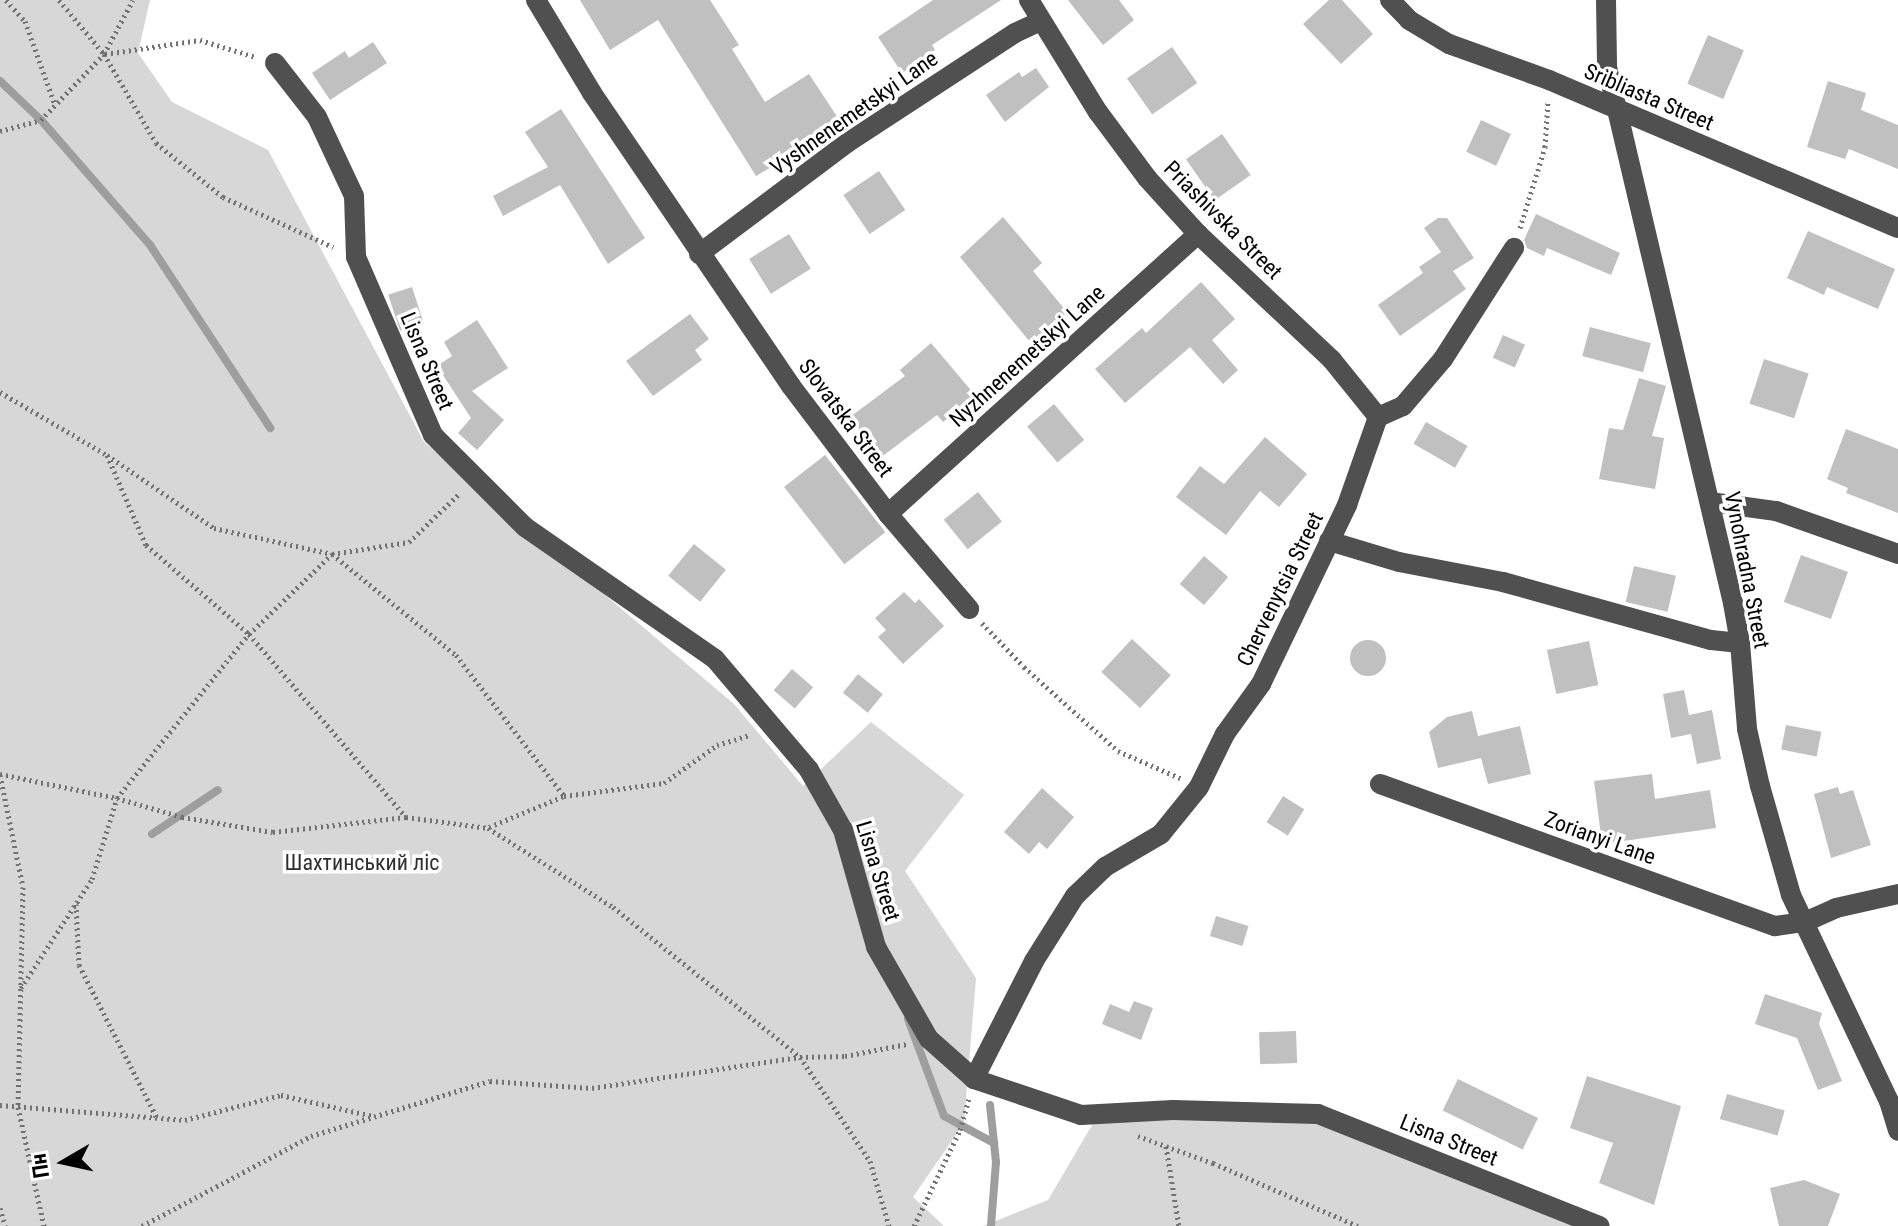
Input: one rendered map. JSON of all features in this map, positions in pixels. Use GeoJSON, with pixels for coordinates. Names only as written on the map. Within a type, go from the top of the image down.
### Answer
{"type":"FeatureCollection","features":[{"type":"Feature","properties":{"kind":"street","name":"Slovatska Street"},"geometry":{"type":"LineString","coordinates":[[536,0],[592,93],[791,386],[888,514],[969,609]]}},
{"type":"Feature","properties":{"kind":"street","name":"Priashivska Street"},"geometry":{"type":"LineString","coordinates":[[1029,0],[1098,112],[1147,178],[1198,234],[1332,360],[1378,417]]}},
{"type":"Feature","properties":{"kind":"street","name":"Sribliasta Street"},"geometry":{"type":"LineString","coordinates":[[1390,0],[1409,20],[1449,44],[1549,80],[1898,228]]}},
{"type":"Feature","properties":{"kind":"street","name":"Vynohradna Street"},"geometry":{"type":"LineString","coordinates":[[1606,0],[1607,67],[1710,502],[1740,643],[1750,743],[1791,895],[1889,1101],[1898,1131]]}},
{"type":"Feature","properties":{"kind":"street","name":"Vyshnenemetskyi Lane"},"geometry":{"type":"LineString","coordinates":[[699,254],[847,143],[1015,33],[1041,21]]}},
{"type":"Feature","properties":{"kind":"street","name":"Lisna Street"},"geometry":{"type":"LineString","coordinates":[[275,63],[317,117],[354,196],[356,257],[433,435],[525,527],[715,659],[773,727],[809,770],[843,830],[876,947],[929,1039],[974,1079],[1081,1115],[1173,1110],[1318,1114],[1600,1226]]}},
{"type":"Feature","properties":{"kind":"street","name":"Nyzhnenemetskyi Lane"},"geometry":{"type":"LineString","coordinates":[[888,514],[1198,234]]}},
{"type":"Feature","properties":{"kind":"street"},"geometry":{"type":"LineString","coordinates":[[1378,417],[1403,406],[1443,359],[1514,248]]}},
{"type":"Feature","properties":{"kind":"street","name":"Chervenytsia Street"},"geometry":{"type":"LineString","coordinates":[[974,1079],[1034,961],[1075,896],[1105,867],[1161,834],[1199,787],[1225,734],[1261,684],[1361,469],[1378,417]]}},
{"type":"Feature","properties":{"kind":"street"},"geometry":{"type":"LineString","coordinates":[[1710,502],[1776,511],[1898,554]]}},
{"type":"Feature","properties":{"kind":"street"},"geometry":{"type":"LineString","coordinates":[[1329,541],[1399,562],[1503,582],[1711,640],[1740,643]]}},
{"type":"Feature","properties":{"kind":"street","name":"Zorianyi Lane"},"geometry":{"type":"LineString","coordinates":[[1380,784],[1775,926],[1805,922]]}},
{"type":"Feature","properties":{"kind":"street"},"geometry":{"type":"LineString","coordinates":[[1805,922],[1836,908],[1898,894]]}},
{"type":"Feature","properties":{"kind":"path"},"geometry":{"type":"LineString","coordinates":[[6,0],[25,21],[55,105]]}},
{"type":"Feature","properties":{"kind":"path"},"geometry":{"type":"LineString","coordinates":[[59,0],[104,54],[156,143],[223,197],[356,257]]}},
{"type":"Feature","properties":{"kind":"path"},"geometry":{"type":"LineString","coordinates":[[0,131],[41,120],[104,54],[133,0]]}},
{"type":"Feature","properties":{"kind":"path"},"geometry":{"type":"LineString","coordinates":[[104,54],[200,40],[275,63]]}},
{"type":"Feature","properties":{"kind":"path"},"geometry":{"type":"LineString","coordinates":[[1514,248],[1545,147],[1549,80]]}},
{"type":"Feature","properties":{"kind":"path"},"geometry":{"type":"LineString","coordinates":[[0,392],[107,455],[214,528],[332,554],[409,542],[476,478]]}},
{"type":"Feature","properties":{"kind":"path"},"geometry":{"type":"LineString","coordinates":[[107,455],[146,545],[249,634],[406,817]]}},
{"type":"Feature","properties":{"kind":"path"},"geometry":{"type":"LineString","coordinates":[[21,988],[92,879],[117,798],[249,634],[332,554]]}},
{"type":"Feature","properties":{"kind":"path"},"geometry":{"type":"LineString","coordinates":[[332,554],[456,655],[564,796]]}},
{"type":"Feature","properties":{"kind":"path"},"geometry":{"type":"LineString","coordinates":[[969,609],[1024,667],[1118,751],[1199,787]]}},
{"type":"Feature","properties":{"kind":"path"},"geometry":{"type":"LineString","coordinates":[[488,828],[564,796],[664,783],[717,745],[773,727]]}},
{"type":"Feature","properties":{"kind":"path"},"geometry":{"type":"LineString","coordinates":[[44,1226],[18,1107],[23,887],[0,774],[117,798],[182,817],[273,832],[406,817],[488,828],[613,907],[800,1057],[870,1161],[889,1226]]}},
{"type":"Feature","properties":{"kind":"path"},"geometry":{"type":"LineString","coordinates":[[76,903],[79,965],[157,1118]]}},
{"type":"Feature","properties":{"kind":"path"},"geometry":{"type":"LineString","coordinates":[[142,1226],[311,1136],[490,1081],[592,1088],[800,1057],[845,1056],[903,1045]]}},
{"type":"Feature","properties":{"kind":"path"},"geometry":{"type":"LineString","coordinates":[[914,1226],[960,1130],[974,1079]]}},
{"type":"Feature","properties":{"kind":"path"},"geometry":{"type":"LineString","coordinates":[[0,1105],[185,1120],[281,1095],[373,1116]]}},
{"type":"Feature","properties":{"kind":"path"},"geometry":{"type":"LineString","coordinates":[[1124,1130],[1358,1226]]}},
{"type":"Feature","properties":{"kind":"path"},"geometry":{"type":"LineString","coordinates":[[1166,1146],[1179,1226]]}},
{"type":"Feature","properties":{"kind":"path"},"geometry":{"type":"LineString","coordinates":[[0,1208],[5,1226]]}},
{"type":"Feature","properties":{"kind":"green space","name":"Шахтинський ліс"},"geometry":{"type":"Polygon","coordinates":[[[0,0],[150,0],[138,53],[172,102],[268,150],[424,442],[734,704],[803,786],[871,722],[964,795],[905,871],[976,978],[964,1123],[913,1197],[944,1226],[0,1226],[0,0]]]}},
{"type":"Feature","properties":{"kind":"green space"},"geometry":{"type":"Polygon","coordinates":[[[1262,1110],[1407,1144],[1600,1226],[983,1226],[1048,1200],[1095,1120],[1262,1110]]]}},
{"type":"Feature","properties":{"kind":"building"},"geometry":{"type":"Polygon","coordinates":[[[580,0],[710,0],[739,45],[732,49],[765,102],[809,74],[838,118],[775,159],[778,163],[756,176],[658,20],[610,50],[580,0]]]}},
{"type":"Feature","properties":{"kind":"building"},"geometry":{"type":"Polygon","coordinates":[[[933,0],[1001,0],[932,45],[935,50],[902,73],[878,37],[933,0]]]}},
{"type":"Feature","properties":{"kind":"building"},"geometry":{"type":"Polygon","coordinates":[[[1068,0],[1119,0],[1134,20],[1103,45],[1068,0]]]}},
{"type":"Feature","properties":{"kind":"building"},"geometry":{"type":"Polygon","coordinates":[[[1329,0],[1342,0],[1373,34],[1341,64],[1303,24],[1329,0]]]}},
{"type":"Feature","properties":{"kind":"building"},"geometry":{"type":"Polygon","coordinates":[[[1708,35],[1744,50],[1723,99],[1687,84],[1708,35]]]}},
{"type":"Feature","properties":{"kind":"building"},"geometry":{"type":"Polygon","coordinates":[[[373,42],[387,63],[330,100],[312,73],[345,51],[349,58],[373,42]]]}},
{"type":"Feature","properties":{"kind":"building"},"geometry":{"type":"Polygon","coordinates":[[[1172,47],[1197,83],[1152,115],[1127,79],[1172,47]]]}},
{"type":"Feature","properties":{"kind":"building"},"geometry":{"type":"Polygon","coordinates":[[[1036,68],[1049,87],[1005,122],[986,95],[1019,72],[1022,77],[1036,68]]]}},
{"type":"Feature","properties":{"kind":"building"},"geometry":{"type":"Polygon","coordinates":[[[1828,81],[1866,93],[1861,110],[1898,125],[1898,169],[1849,149],[1845,159],[1807,147],[1828,81]]]}},
{"type":"Feature","properties":{"kind":"building"},"geometry":{"type":"Polygon","coordinates":[[[561,109],[645,238],[608,264],[560,185],[503,216],[493,196],[548,167],[525,132],[561,109]]]}},
{"type":"Feature","properties":{"kind":"building"},"geometry":{"type":"Polygon","coordinates":[[[1481,120],[1511,134],[1496,166],[1466,152],[1481,120]]]}},
{"type":"Feature","properties":{"kind":"building"},"geometry":{"type":"Polygon","coordinates":[[[1222,134],[1251,175],[1215,200],[1186,159],[1222,134]]]}},
{"type":"Feature","properties":{"kind":"building"},"geometry":{"type":"Polygon","coordinates":[[[879,171],[905,210],[870,234],[843,195],[879,171]]]}},
{"type":"Feature","properties":{"kind":"building"},"geometry":{"type":"Polygon","coordinates":[[[1536,214],[1620,253],[1611,275],[1547,248],[1544,256],[1527,248],[1524,240],[1536,214]]]}},
{"type":"Feature","properties":{"kind":"building"},"geometry":{"type":"Polygon","coordinates":[[[1003,217],[1042,263],[1033,271],[1067,312],[1030,342],[960,257],[1003,217]]]}},
{"type":"Feature","properties":{"kind":"building"},"geometry":{"type":"Polygon","coordinates":[[[1438,218],[1447,218],[1474,258],[1453,271],[1466,289],[1400,336],[1378,305],[1423,273],[1419,267],[1441,252],[1424,228],[1438,218]]]}},
{"type":"Feature","properties":{"kind":"building"},"geometry":{"type":"Polygon","coordinates":[[[1808,231],[1895,269],[1878,309],[1827,287],[1824,295],[1787,278],[1808,231]]]}},
{"type":"Feature","properties":{"kind":"building"},"geometry":{"type":"Polygon","coordinates":[[[789,234],[811,269],[771,294],[749,259],[789,234]]]}},
{"type":"Feature","properties":{"kind":"building"},"geometry":{"type":"Polygon","coordinates":[[[1201,282],[1235,319],[1212,340],[1238,370],[1223,384],[1190,347],[1125,403],[1095,369],[1142,328],[1146,333],[1201,282]]]}},
{"type":"Feature","properties":{"kind":"building"},"geometry":{"type":"Polygon","coordinates":[[[412,287],[424,323],[400,331],[388,295],[412,287]]]}},
{"type":"Feature","properties":{"kind":"building"},"geometry":{"type":"Polygon","coordinates":[[[690,314],[709,339],[695,350],[702,360],[653,396],[626,361],[690,314]]]}},
{"type":"Feature","properties":{"kind":"building"},"geometry":{"type":"Polygon","coordinates":[[[477,320],[508,368],[472,391],[504,420],[477,450],[458,433],[471,418],[437,366],[452,356],[444,342],[477,320]]]}},
{"type":"Feature","properties":{"kind":"building"},"geometry":{"type":"Polygon","coordinates":[[[1590,327],[1651,343],[1643,372],[1582,356],[1590,327]]]}},
{"type":"Feature","properties":{"kind":"building"},"geometry":{"type":"Polygon","coordinates":[[[1503,335],[1525,345],[1515,368],[1493,358],[1503,335]]]}},
{"type":"Feature","properties":{"kind":"building"},"geometry":{"type":"Polygon","coordinates":[[[931,343],[975,395],[943,422],[937,415],[880,458],[850,417],[905,376],[900,370],[931,343]]]}},
{"type":"Feature","properties":{"kind":"building"},"geometry":{"type":"Polygon","coordinates":[[[1764,359],[1809,374],[1794,418],[1749,404],[1764,359]]]}},
{"type":"Feature","properties":{"kind":"building"},"geometry":{"type":"Polygon","coordinates":[[[1639,378],[1666,386],[1652,436],[1664,438],[1655,489],[1599,479],[1609,428],[1623,430],[1639,378]]]}},
{"type":"Feature","properties":{"kind":"building"},"geometry":{"type":"Polygon","coordinates":[[[1054,404],[1084,440],[1057,463],[1027,426],[1054,404]]]}},
{"type":"Feature","properties":{"kind":"building"},"geometry":{"type":"Polygon","coordinates":[[[1426,422],[1468,446],[1455,468],[1414,444],[1426,422]]]}},
{"type":"Feature","properties":{"kind":"building"},"geometry":{"type":"Polygon","coordinates":[[[1846,429],[1898,449],[1898,513],[1846,493],[1848,488],[1827,479],[1846,429]]]}},
{"type":"Feature","properties":{"kind":"building"},"geometry":{"type":"Polygon","coordinates":[[[1265,437],[1307,474],[1279,507],[1260,491],[1226,535],[1176,497],[1200,466],[1224,484],[1265,437]]]}},
{"type":"Feature","properties":{"kind":"building"},"geometry":{"type":"Polygon","coordinates":[[[825,455],[885,532],[844,564],[784,487],[825,455]]]}},
{"type":"Feature","properties":{"kind":"building"},"geometry":{"type":"Polygon","coordinates":[[[978,492],[1002,522],[968,549],[944,520],[978,492]]]}},
{"type":"Feature","properties":{"kind":"building"},"geometry":{"type":"Polygon","coordinates":[[[694,544],[726,570],[700,602],[668,576],[694,544]]]}},
{"type":"Feature","properties":{"kind":"building"},"geometry":{"type":"Polygon","coordinates":[[[1801,555],[1848,572],[1831,619],[1784,602],[1801,555]]]}},
{"type":"Feature","properties":{"kind":"building"},"geometry":{"type":"Polygon","coordinates":[[[1204,556],[1228,577],[1204,605],[1180,584],[1204,556]]]}},
{"type":"Feature","properties":{"kind":"building"},"geometry":{"type":"Polygon","coordinates":[[[1634,566],[1676,576],[1668,612],[1626,602],[1634,566]]]}},
{"type":"Feature","properties":{"kind":"building"},"geometry":{"type":"Polygon","coordinates":[[[904,592],[915,603],[919,599],[944,626],[903,664],[878,637],[886,630],[875,618],[904,592]]]}},
{"type":"Feature","properties":{"kind":"building"},"geometry":{"type":"Polygon","coordinates":[[[1132,639],[1171,675],[1140,708],[1101,672],[1132,639]]]}},
{"type":"Feature","properties":{"kind":"building"},"geometry":{"type":"Polygon","coordinates":[[[1368,640],[1381,645],[1386,658],[1381,671],[1368,676],[1355,671],[1350,658],[1355,645],[1368,640]]]}},
{"type":"Feature","properties":{"kind":"building"},"geometry":{"type":"Polygon","coordinates":[[[1589,641],[1598,685],[1556,694],[1547,650],[1589,641]]]}},
{"type":"Feature","properties":{"kind":"building"},"geometry":{"type":"Polygon","coordinates":[[[792,669],[813,687],[795,709],[774,690],[792,669]]]}},
{"type":"Feature","properties":{"kind":"building"},"geometry":{"type":"Polygon","coordinates":[[[858,674],[883,694],[868,713],[843,693],[858,674]]]}},
{"type":"Feature","properties":{"kind":"building"},"geometry":{"type":"Polygon","coordinates":[[[1684,690],[1689,715],[1712,710],[1721,759],[1697,764],[1691,734],[1671,738],[1663,694],[1684,690]]]}},
{"type":"Feature","properties":{"kind":"building"},"geometry":{"type":"Polygon","coordinates":[[[1472,711],[1478,736],[1520,726],[1531,774],[1488,784],[1481,758],[1438,768],[1429,732],[1447,717],[1472,711]]]}},
{"type":"Feature","properties":{"kind":"building"},"geometry":{"type":"Polygon","coordinates":[[[1786,725],[1821,732],[1817,756],[1781,750],[1786,725]]]}},
{"type":"Feature","properties":{"kind":"building"},"geometry":{"type":"Polygon","coordinates":[[[1652,774],[1655,799],[1710,790],[1716,828],[1602,844],[1594,781],[1652,774]]]}},
{"type":"Feature","properties":{"kind":"building"},"geometry":{"type":"Polygon","coordinates":[[[1838,787],[1840,794],[1853,790],[1871,845],[1831,858],[1814,794],[1838,787]]]}},
{"type":"Feature","properties":{"kind":"building"},"geometry":{"type":"Polygon","coordinates":[[[1042,788],[1074,817],[1047,849],[1039,842],[1029,854],[1004,832],[1042,788]]]}},
{"type":"Feature","properties":{"kind":"building"},"geometry":{"type":"Polygon","coordinates":[[[1283,796],[1304,809],[1288,836],[1267,822],[1283,796]]]}},
{"type":"Feature","properties":{"kind":"building"},"geometry":{"type":"Polygon","coordinates":[[[1216,916],[1249,926],[1242,946],[1210,936],[1216,916]]]}},
{"type":"Feature","properties":{"kind":"building"},"geometry":{"type":"Polygon","coordinates":[[[1765,994],[1822,1013],[1819,1024],[1842,1081],[1818,1090],[1797,1038],[1755,1024],[1765,994]]]}},
{"type":"Feature","properties":{"kind":"building"},"geometry":{"type":"Polygon","coordinates":[[[1134,1001],[1153,1008],[1141,1040],[1102,1024],[1110,1004],[1129,1012],[1134,1001]]]}},
{"type":"Feature","properties":{"kind":"building"},"geometry":{"type":"Polygon","coordinates":[[[1296,1031],[1297,1063],[1260,1064],[1259,1032],[1296,1031]]]}},
{"type":"Feature","properties":{"kind":"building"},"geometry":{"type":"Polygon","coordinates":[[[1587,1076],[1681,1106],[1654,1205],[1599,1183],[1613,1143],[1570,1128],[1587,1076]]]}},
{"type":"Feature","properties":{"kind":"building"},"geometry":{"type":"Polygon","coordinates":[[[1458,1079],[1538,1118],[1523,1149],[1443,1110],[1458,1079]]]}},
{"type":"Feature","properties":{"kind":"building"},"geometry":{"type":"Polygon","coordinates":[[[1727,1094],[1785,1111],[1778,1136],[1720,1119],[1727,1094]]]}},
{"type":"Feature","properties":{"kind":"building"},"geometry":{"type":"Polygon","coordinates":[[[1804,1180],[1840,1194],[1828,1226],[1779,1226],[1770,1188],[1804,1180]]]}},
{"type":"Feature","properties":{"kind":"waterway"},"geometry":{"type":"LineString","coordinates":[[0,81],[41,120],[150,245],[270,428]]}},
{"type":"Feature","properties":{"kind":"waterway"},"geometry":{"type":"LineString","coordinates":[[152,834],[218,790]]}},
{"type":"Feature","properties":{"kind":"waterway"},"geometry":{"type":"LineString","coordinates":[[908,1019],[944,1116],[994,1143]]}},
{"type":"Feature","properties":{"kind":"waterway"},"geometry":{"type":"LineString","coordinates":[[990,1105],[996,1162],[991,1226]]}}]}
